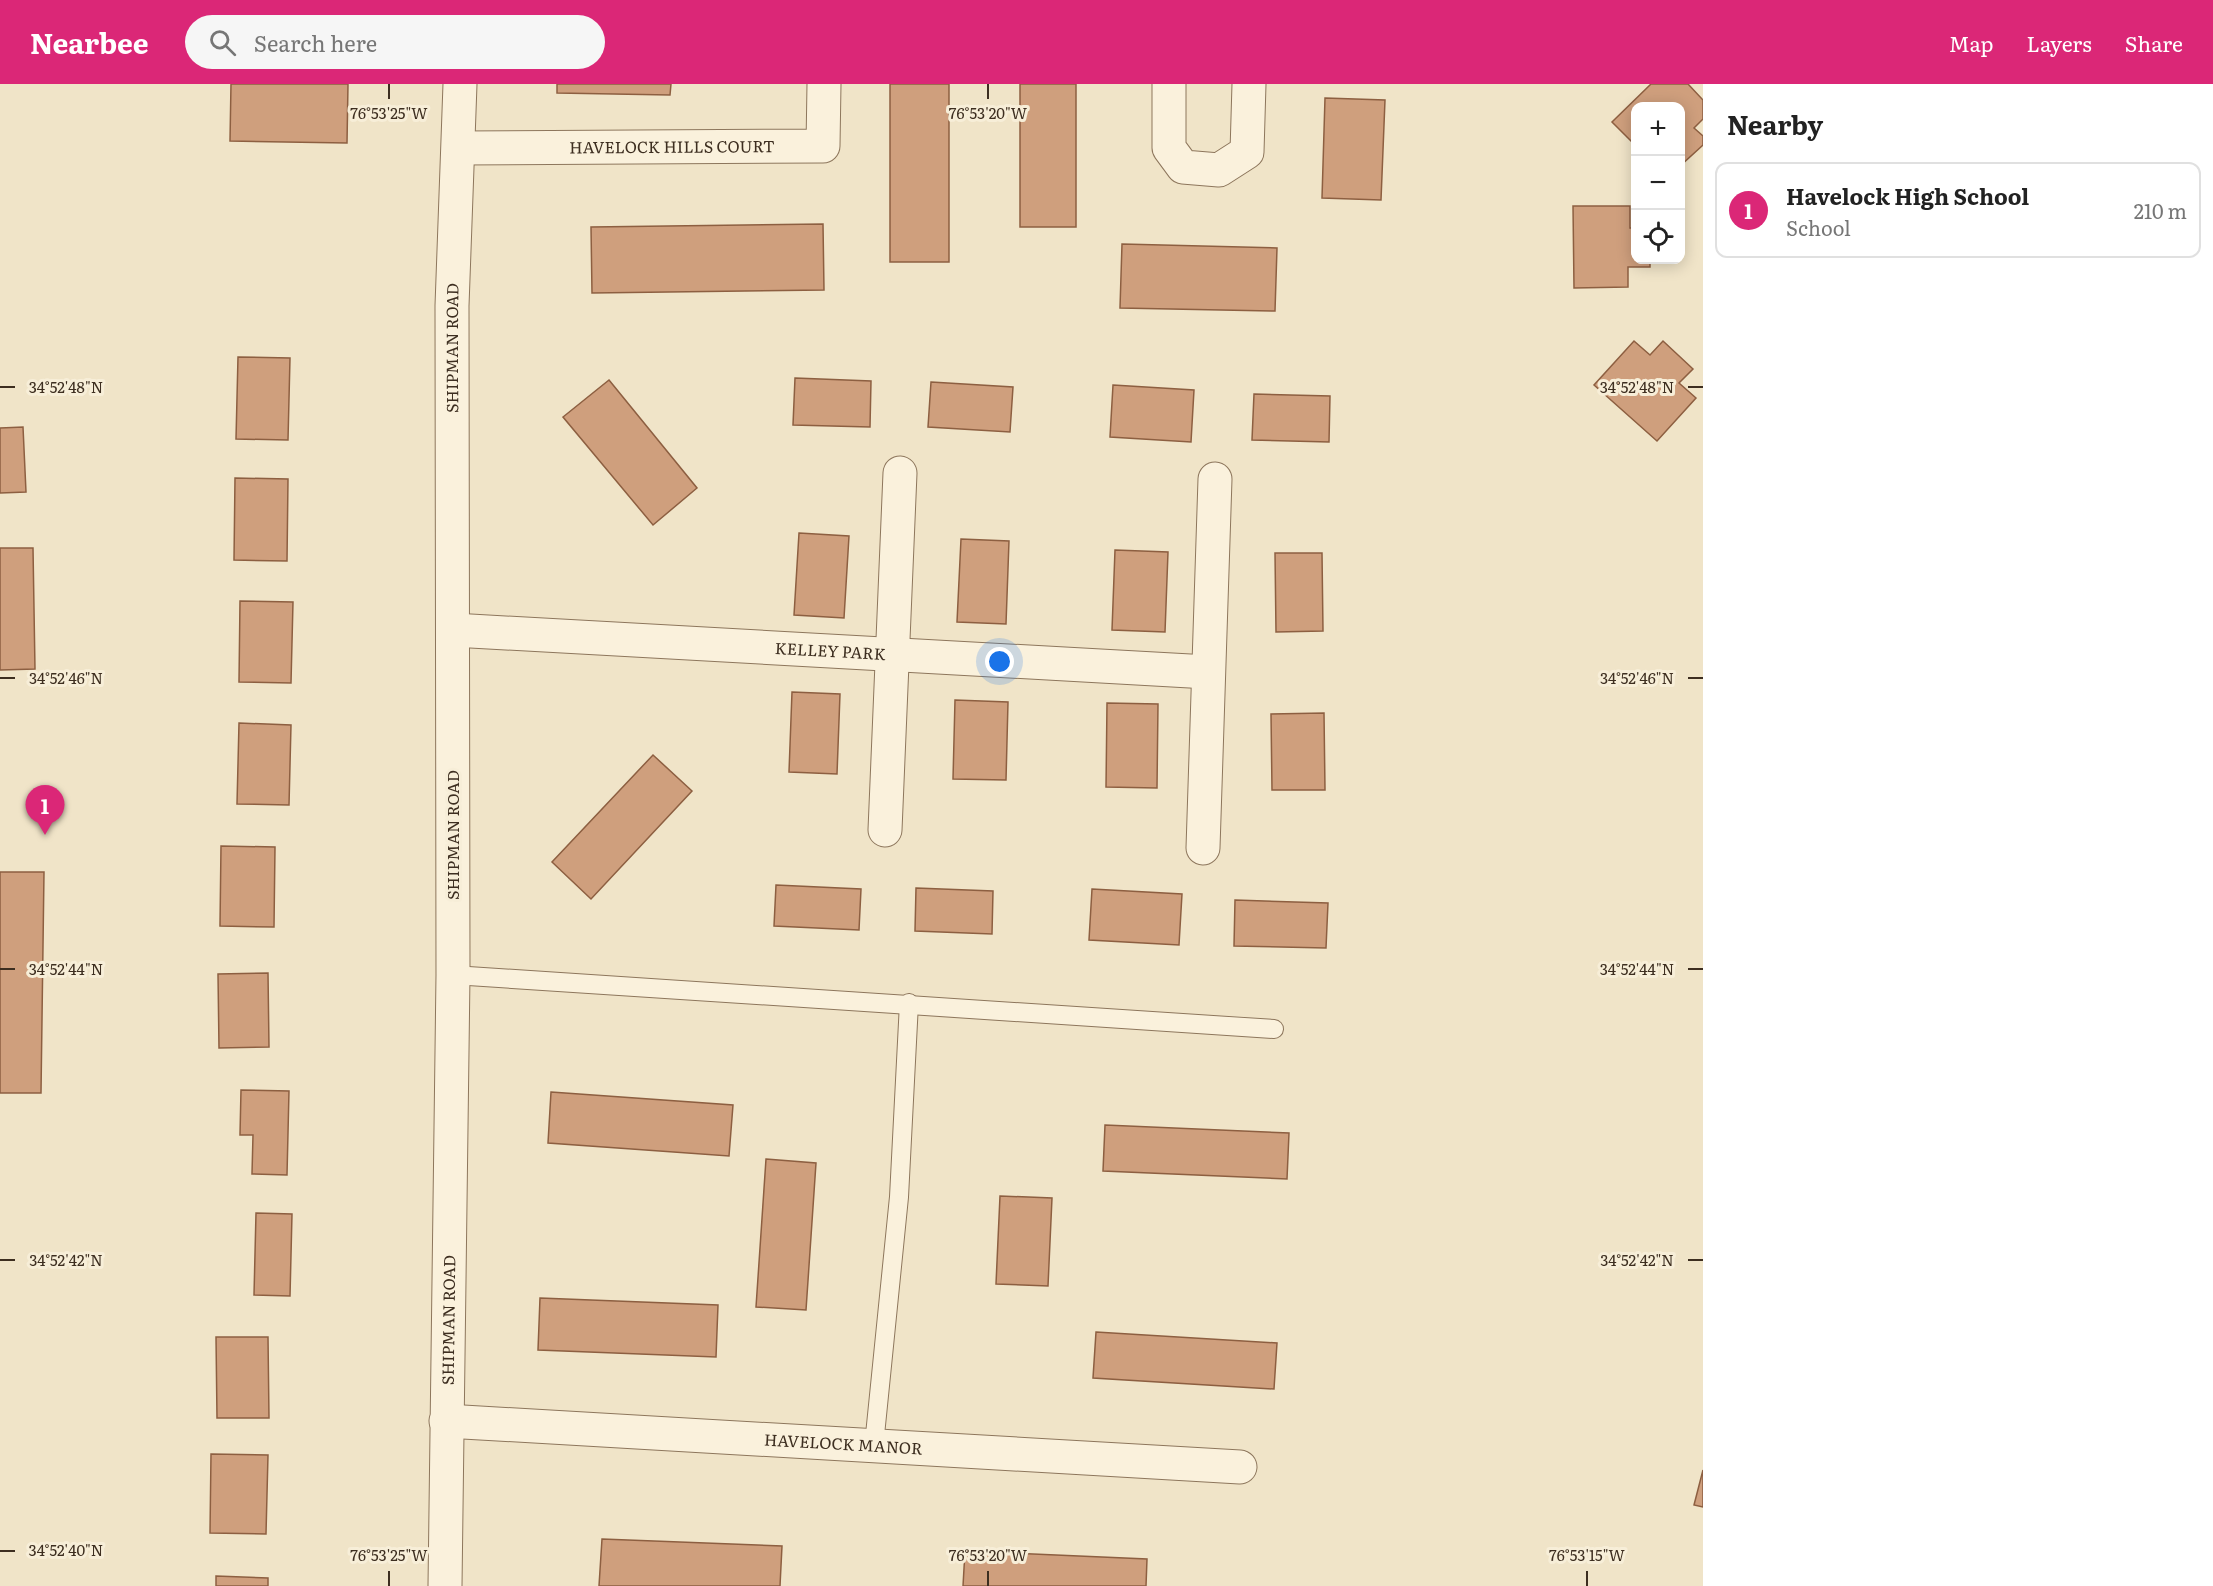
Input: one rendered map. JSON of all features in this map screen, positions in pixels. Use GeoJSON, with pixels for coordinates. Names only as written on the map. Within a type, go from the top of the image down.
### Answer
{"type":"FeatureCollection","features":[{"type":"Feature","properties":{"kind":"street","name":"SHIPMAN ROAD"},"geometry":{"type":"LineString","coordinates":[[445,1586],[453,975],[452,306],[460,84]]}},
{"type":"Feature","properties":{"kind":"street","name":"HAVELOCK HILLS COURT"},"geometry":{"type":"LineString","coordinates":[[459,148],[824,146],[824,84]]}},
{"type":"Feature","properties":{"kind":"street"},"geometry":{"type":"LineString","coordinates":[[1169,84],[1169,148],[1183,167],[1219,170],[1247,152],[1248,84]]}},
{"type":"Feature","properties":{"kind":"street"},"geometry":{"type":"LineString","coordinates":[[885,831],[900,473]]}},
{"type":"Feature","properties":{"kind":"street"},"geometry":{"type":"LineString","coordinates":[[1203,848],[1215,478]]}},
{"type":"Feature","properties":{"kind":"street","name":"KELLEY PARK"},"geometry":{"type":"LineString","coordinates":[[453,630],[1208,672]]}},
{"type":"Feature","properties":{"kind":"street","name":"HAVELOCK MANOR"},"geometry":{"type":"LineString","coordinates":[[446,1421],[1240,1467]]}},
{"type":"Feature","properties":{"kind":"lane"},"geometry":{"type":"LineString","coordinates":[[453,975],[909,1003],[1274,1029]]}},
{"type":"Feature","properties":{"kind":"lane"},"geometry":{"type":"LineString","coordinates":[[874,1445],[899,1197],[909,1003]]}},
{"type":"Feature","properties":{"kind":"building"},"geometry":{"type":"Polygon","coordinates":[[[231,84],[348,84],[347,143],[230,141],[231,84]]]}},
{"type":"Feature","properties":{"kind":"building"},"geometry":{"type":"Polygon","coordinates":[[[557,84],[671,84],[670,95],[557,93],[557,84]]]}},
{"type":"Feature","properties":{"kind":"building"},"geometry":{"type":"Polygon","coordinates":[[[890,84],[949,84],[949,262],[890,262],[890,84]]]}},
{"type":"Feature","properties":{"kind":"building"},"geometry":{"type":"Polygon","coordinates":[[[1020,84],[1076,84],[1076,227],[1020,227],[1020,84]]]}},
{"type":"Feature","properties":{"kind":"building"},"geometry":{"type":"Polygon","coordinates":[[[1651,84],[1688,84],[1703,100],[1703,119],[1694,128],[1703,136],[1703,145],[1685,161],[1685,102],[1633,102],[1651,84]]]}},
{"type":"Feature","properties":{"kind":"building"},"geometry":{"type":"Polygon","coordinates":[[[1325,98],[1385,100],[1381,200],[1322,198],[1325,98]]]}},
{"type":"Feature","properties":{"kind":"building"},"geometry":{"type":"Polygon","coordinates":[[[1631,103],[1631,141],[1612,122],[1631,103]]]}},
{"type":"Feature","properties":{"kind":"building"},"geometry":{"type":"Polygon","coordinates":[[[1573,206],[1630,206],[1631,264],[1650,264],[1650,267],[1628,267],[1628,287],[1574,288],[1573,206]]]}},
{"type":"Feature","properties":{"kind":"building"},"geometry":{"type":"Polygon","coordinates":[[[823,224],[824,290],[592,293],[591,227],[823,224]]]}},
{"type":"Feature","properties":{"kind":"building"},"geometry":{"type":"Polygon","coordinates":[[[1122,244],[1277,248],[1275,311],[1120,308],[1122,244]]]}},
{"type":"Feature","properties":{"kind":"building"},"geometry":{"type":"Polygon","coordinates":[[[1634,341],[1650,355],[1663,341],[1693,369],[1679,383],[1696,398],[1657,441],[1594,385],[1634,341]]]}},
{"type":"Feature","properties":{"kind":"building"},"geometry":{"type":"Polygon","coordinates":[[[238,357],[290,358],[288,440],[236,439],[238,357]]]}},
{"type":"Feature","properties":{"kind":"building"},"geometry":{"type":"Polygon","coordinates":[[[795,378],[871,381],[870,427],[793,425],[795,378]]]}},
{"type":"Feature","properties":{"kind":"building"},"geometry":{"type":"Polygon","coordinates":[[[609,380],[697,488],[653,525],[563,417],[609,380]]]}},
{"type":"Feature","properties":{"kind":"building"},"geometry":{"type":"Polygon","coordinates":[[[931,382],[1013,387],[1010,432],[928,427],[931,382]]]}},
{"type":"Feature","properties":{"kind":"building"},"geometry":{"type":"Polygon","coordinates":[[[1113,385],[1194,390],[1191,442],[1110,437],[1113,385]]]}},
{"type":"Feature","properties":{"kind":"building"},"geometry":{"type":"Polygon","coordinates":[[[1254,394],[1330,396],[1329,442],[1252,440],[1254,394]]]}},
{"type":"Feature","properties":{"kind":"building"},"geometry":{"type":"Polygon","coordinates":[[[23,427],[26,492],[0,493],[0,428],[23,427]]]}},
{"type":"Feature","properties":{"kind":"building"},"geometry":{"type":"Polygon","coordinates":[[[235,478],[288,479],[287,561],[234,560],[235,478]]]}},
{"type":"Feature","properties":{"kind":"building"},"geometry":{"type":"Polygon","coordinates":[[[799,533],[849,536],[844,618],[794,615],[799,533]]]}},
{"type":"Feature","properties":{"kind":"building"},"geometry":{"type":"Polygon","coordinates":[[[961,539],[1009,541],[1006,624],[957,622],[961,539]]]}},
{"type":"Feature","properties":{"kind":"building"},"geometry":{"type":"Polygon","coordinates":[[[0,548],[33,548],[35,669],[0,670],[0,548]]]}},
{"type":"Feature","properties":{"kind":"building"},"geometry":{"type":"Polygon","coordinates":[[[1115,550],[1168,552],[1165,632],[1112,630],[1115,550]]]}},
{"type":"Feature","properties":{"kind":"building"},"geometry":{"type":"Polygon","coordinates":[[[1275,553],[1322,553],[1323,631],[1276,632],[1275,553]]]}},
{"type":"Feature","properties":{"kind":"building"},"geometry":{"type":"Polygon","coordinates":[[[240,601],[293,602],[291,683],[239,682],[240,601]]]}},
{"type":"Feature","properties":{"kind":"building"},"geometry":{"type":"Polygon","coordinates":[[[792,692],[840,694],[837,774],[789,772],[792,692]]]}},
{"type":"Feature","properties":{"kind":"building"},"geometry":{"type":"Polygon","coordinates":[[[955,700],[1008,702],[1006,780],[953,779],[955,700]]]}},
{"type":"Feature","properties":{"kind":"building"},"geometry":{"type":"Polygon","coordinates":[[[1107,703],[1158,704],[1157,788],[1106,787],[1107,703]]]}},
{"type":"Feature","properties":{"kind":"building"},"geometry":{"type":"Polygon","coordinates":[[[1324,713],[1325,790],[1272,790],[1271,714],[1324,713]]]}},
{"type":"Feature","properties":{"kind":"building"},"geometry":{"type":"Polygon","coordinates":[[[239,723],[291,725],[289,805],[237,804],[239,723]]]}},
{"type":"Feature","properties":{"kind":"building"},"geometry":{"type":"Polygon","coordinates":[[[653,755],[692,791],[591,899],[552,862],[653,755]]]}},
{"type":"Feature","properties":{"kind":"building"},"geometry":{"type":"Polygon","coordinates":[[[221,846],[275,847],[274,927],[220,926],[221,846]]]}},
{"type":"Feature","properties":{"kind":"building"},"geometry":{"type":"Polygon","coordinates":[[[0,872],[44,872],[41,1093],[0,1093],[0,872]]]}},
{"type":"Feature","properties":{"kind":"building"},"geometry":{"type":"Polygon","coordinates":[[[776,885],[861,889],[859,930],[774,926],[776,885]]]}},
{"type":"Feature","properties":{"kind":"building"},"geometry":{"type":"Polygon","coordinates":[[[916,888],[993,891],[992,934],[915,931],[916,888]]]}},
{"type":"Feature","properties":{"kind":"building"},"geometry":{"type":"Polygon","coordinates":[[[1092,889],[1182,894],[1179,945],[1089,940],[1092,889]]]}},
{"type":"Feature","properties":{"kind":"building"},"geometry":{"type":"Polygon","coordinates":[[[1235,900],[1328,903],[1326,948],[1234,946],[1235,900]]]}},
{"type":"Feature","properties":{"kind":"building"},"geometry":{"type":"Polygon","coordinates":[[[268,973],[269,1047],[219,1048],[218,974],[268,973]]]}},
{"type":"Feature","properties":{"kind":"building"},"geometry":{"type":"Polygon","coordinates":[[[241,1090],[289,1091],[287,1175],[252,1174],[253,1135],[240,1135],[241,1090]]]}},
{"type":"Feature","properties":{"kind":"building"},"geometry":{"type":"Polygon","coordinates":[[[551,1092],[733,1105],[729,1156],[548,1143],[551,1092]]]}},
{"type":"Feature","properties":{"kind":"building"},"geometry":{"type":"Polygon","coordinates":[[[1105,1125],[1289,1133],[1287,1179],[1103,1171],[1105,1125]]]}},
{"type":"Feature","properties":{"kind":"building"},"geometry":{"type":"Polygon","coordinates":[[[766,1159],[816,1163],[806,1310],[756,1307],[766,1159]]]}},
{"type":"Feature","properties":{"kind":"building"},"geometry":{"type":"Polygon","coordinates":[[[1000,1196],[1052,1198],[1048,1286],[996,1284],[1000,1196]]]}},
{"type":"Feature","properties":{"kind":"building"},"geometry":{"type":"Polygon","coordinates":[[[256,1213],[292,1214],[290,1296],[254,1295],[256,1213]]]}},
{"type":"Feature","properties":{"kind":"building"},"geometry":{"type":"Polygon","coordinates":[[[540,1298],[718,1305],[716,1357],[538,1350],[540,1298]]]}},
{"type":"Feature","properties":{"kind":"building"},"geometry":{"type":"Polygon","coordinates":[[[1096,1332],[1277,1343],[1274,1389],[1093,1378],[1096,1332]]]}},
{"type":"Feature","properties":{"kind":"building"},"geometry":{"type":"Polygon","coordinates":[[[216,1337],[268,1337],[269,1418],[217,1418],[216,1337]]]}},
{"type":"Feature","properties":{"kind":"building"},"geometry":{"type":"Polygon","coordinates":[[[211,1454],[268,1455],[266,1534],[210,1533],[211,1454]]]}},
{"type":"Feature","properties":{"kind":"building"},"geometry":{"type":"Polygon","coordinates":[[[1703,1470],[1703,1507],[1694,1505],[1703,1470]]]}},
{"type":"Feature","properties":{"kind":"building"},"geometry":{"type":"Polygon","coordinates":[[[602,1539],[782,1546],[780,1586],[599,1586],[602,1539]]]}},
{"type":"Feature","properties":{"kind":"building"},"geometry":{"type":"Polygon","coordinates":[[[965,1551],[1147,1559],[1146,1586],[963,1586],[965,1551]]]}},
{"type":"Feature","properties":{"kind":"building"},"geometry":{"type":"Polygon","coordinates":[[[216,1576],[268,1578],[268,1586],[216,1586],[216,1576]]]}},
{"type":"Feature","properties":{"kind":"place","name":"Havelock High School"},"geometry":{"type":"Point","coordinates":[45,835]}}]}
